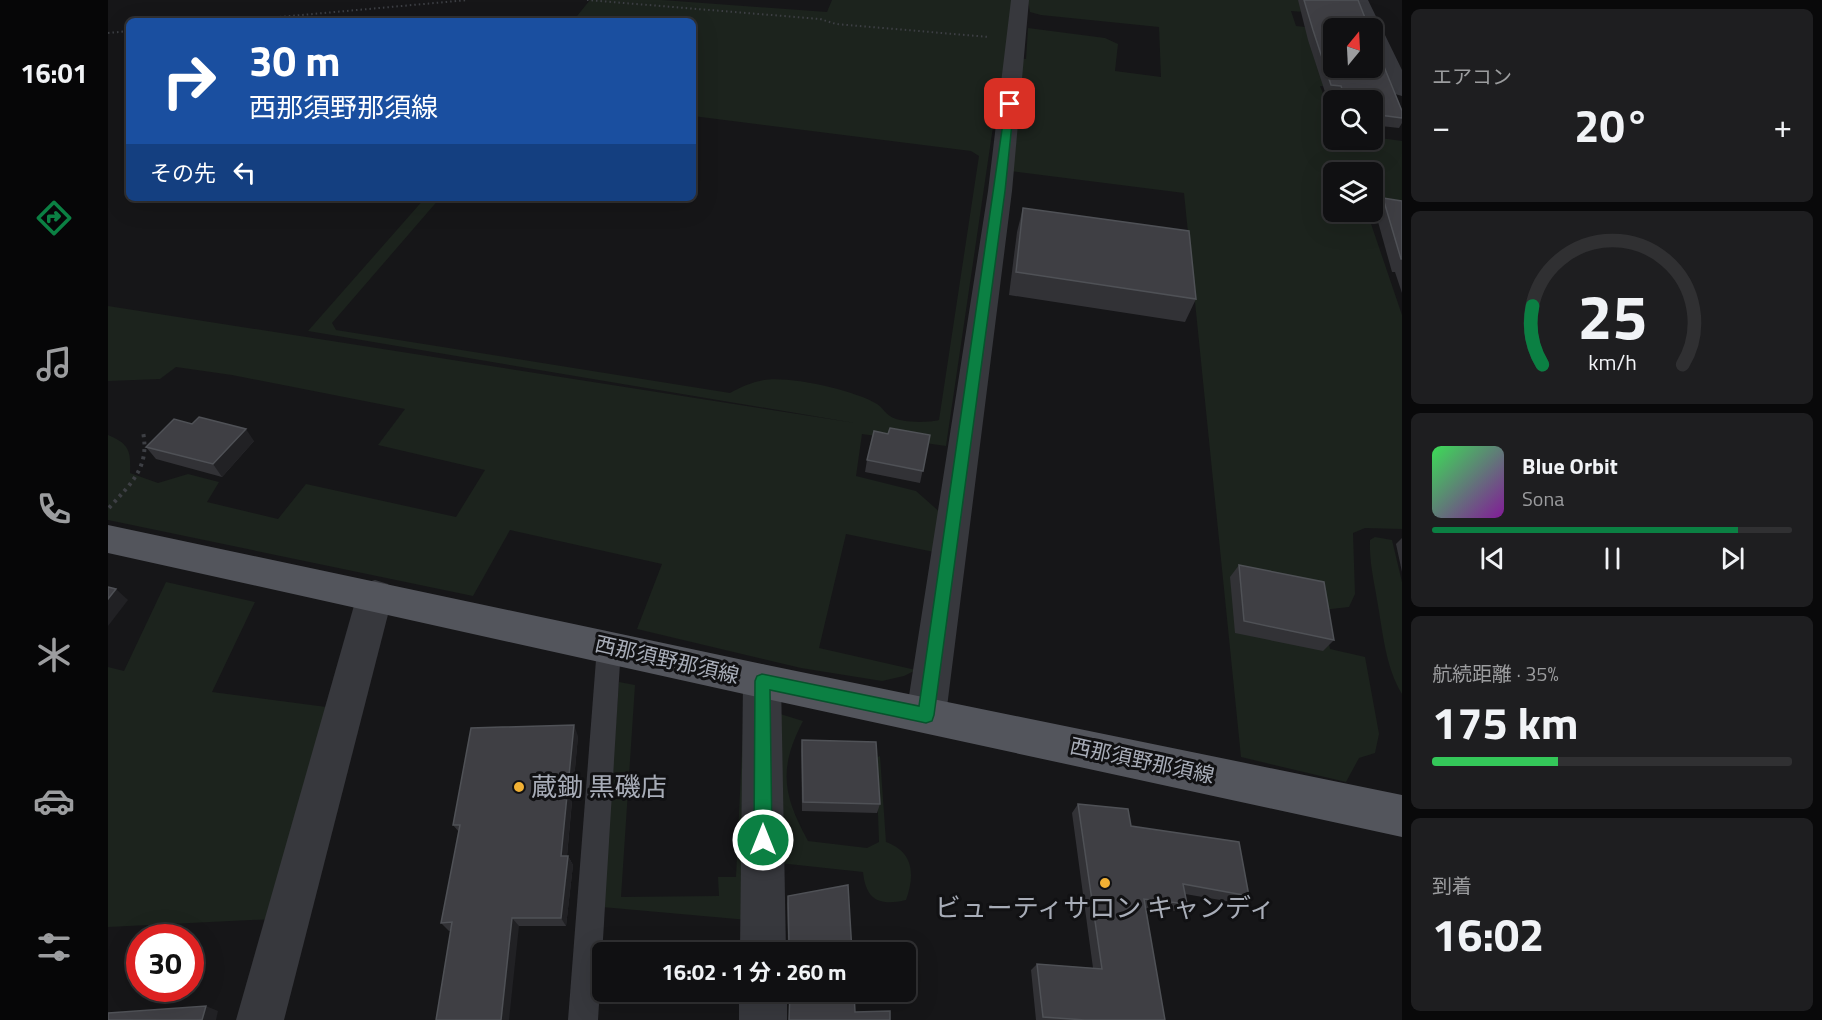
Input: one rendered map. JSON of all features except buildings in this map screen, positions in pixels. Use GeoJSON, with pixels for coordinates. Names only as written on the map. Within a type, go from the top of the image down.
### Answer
{"type":"FeatureCollection","features":[{"type":"Feature","properties":{"kind":"main road","name":"西那須野那須線"},"geometry":{"type":"LineString","coordinates":[[108,539],[375,595],[762,681],[1402,816]]}},
{"type":"Feature","properties":{"kind":"street"},"geometry":{"type":"LineString","coordinates":[[926,715],[1000,191],[1020,0]]}},
{"type":"Feature","properties":{"kind":"street"},"geometry":{"type":"LineString","coordinates":[[1359,0],[1402,90]]}},
{"type":"Feature","properties":{"kind":"street"},"geometry":{"type":"LineString","coordinates":[[260,1020],[375,595]]}},
{"type":"Feature","properties":{"kind":"street"},"geometry":{"type":"LineString","coordinates":[[762,681],[763,942]]}},
{"type":"Feature","properties":{"kind":"street"},"geometry":{"type":"LineString","coordinates":[[763,1002],[764,1020]]}},
{"type":"Feature","properties":{"kind":"lane"},"geometry":{"type":"LineString","coordinates":[[583,1020],[609,647]]}},
{"type":"Feature","properties":{"kind":"path"},"geometry":{"type":"LineString","coordinates":[[268,18],[468,0]]}},
{"type":"Feature","properties":{"kind":"path"},"geometry":{"type":"LineString","coordinates":[[587,0],[820,19],[836,24],[1016,39]]}},
{"type":"Feature","properties":{"kind":"path"},"geometry":{"type":"LineString","coordinates":[[108,33],[126,31]]}},
{"type":"Feature","properties":{"kind":"path"},"geometry":{"type":"LineString","coordinates":[[108,509],[142,469],[147,447],[143,432]]}},
{"type":"Feature","properties":{"kind":"shaded area"},"geometry":{"type":"Polygon","coordinates":[[[590,0],[662,0],[827,12],[832,0],[1016,0],[1009,57],[1026,59],[1028,28],[1105,38],[1118,44],[1115,71],[1161,77],[1159,27],[1041,15],[1030,12],[1028,1],[1017,0],[1349,0],[1356,16],[1291,11],[1296,26],[1323,29],[1323,78],[1353,78],[1377,90],[1320,86],[1323,94],[1323,150],[1383,150],[1383,138],[1402,141],[1402,213],[1383,210],[1383,162],[1323,162],[1323,222],[1370,222],[1402,315],[1402,529],[1365,528],[1353,533],[1355,594],[1349,607],[1322,610],[1330,649],[1365,657],[1379,734],[1375,753],[1359,758],[1346,782],[1241,757],[1184,193],[1011,171],[1013,122],[994,120],[946,446],[862,434],[856,476],[916,491],[942,514],[934,552],[846,534],[819,648],[916,670],[904,676],[882,681],[801,668],[637,629],[662,564],[510,530],[473,596],[108,520],[108,435],[127,449],[130,473],[158,483],[188,474],[219,482],[207,502],[278,519],[306,484],[456,517],[485,470],[378,445],[405,409],[232,375],[176,367],[160,379],[108,381],[108,306],[855,423],[308,331],[422,201],[437,201],[332,323],[336,330],[730,393],[764,380],[805,382],[838,389],[867,399],[879,405],[890,416],[900,420],[921,422],[939,420],[979,156],[971,151],[696,116],[696,18],[575,18],[590,0]]]}},
{"type":"Feature","properties":{"kind":"shaded area"},"geometry":{"type":"Polygon","coordinates":[[[1375,537],[1392,540],[1402,582],[1402,694],[1388,660],[1383,636],[1370,556],[1370,540],[1375,537]]]}},
{"type":"Feature","properties":{"kind":"shaded area"},"geometry":{"type":"Polygon","coordinates":[[[166,582],[255,602],[212,692],[334,708],[274,919],[126,924],[126,926],[108,927],[108,667],[124,671],[166,582]]]}},
{"type":"Feature","properties":{"kind":"shaded area"},"geometry":{"type":"Polygon","coordinates":[[[619,682],[635,685],[621,897],[719,896],[718,877],[736,877],[744,709],[748,920],[602,907],[619,682]]]}},
{"type":"Feature","properties":{"kind":"shaded area"},"geometry":{"type":"Polygon","coordinates":[[[777,713],[803,721],[790,754],[787,782],[793,810],[808,841],[867,848],[879,842],[876,758],[880,756],[886,842],[902,852],[910,865],[911,882],[906,900],[889,902],[876,899],[867,889],[863,872],[779,863],[777,713]]]}},
{"type":"Feature","properties":{"kind":"place","name":"蔵鋤 黒磯店"},"geometry":{"type":"Point","coordinates":[519,787]}},
{"type":"Feature","properties":{"kind":"place","name":"ビューティサロン キャンディ"},"geometry":{"type":"Point","coordinates":[1105,883]}},
{"type":"Feature","properties":{"kind":"route"},"geometry":{"type":"LineString","coordinates":[[763,840],[762,681],[926,715],[1000,191],[1010,104]]}}]}
